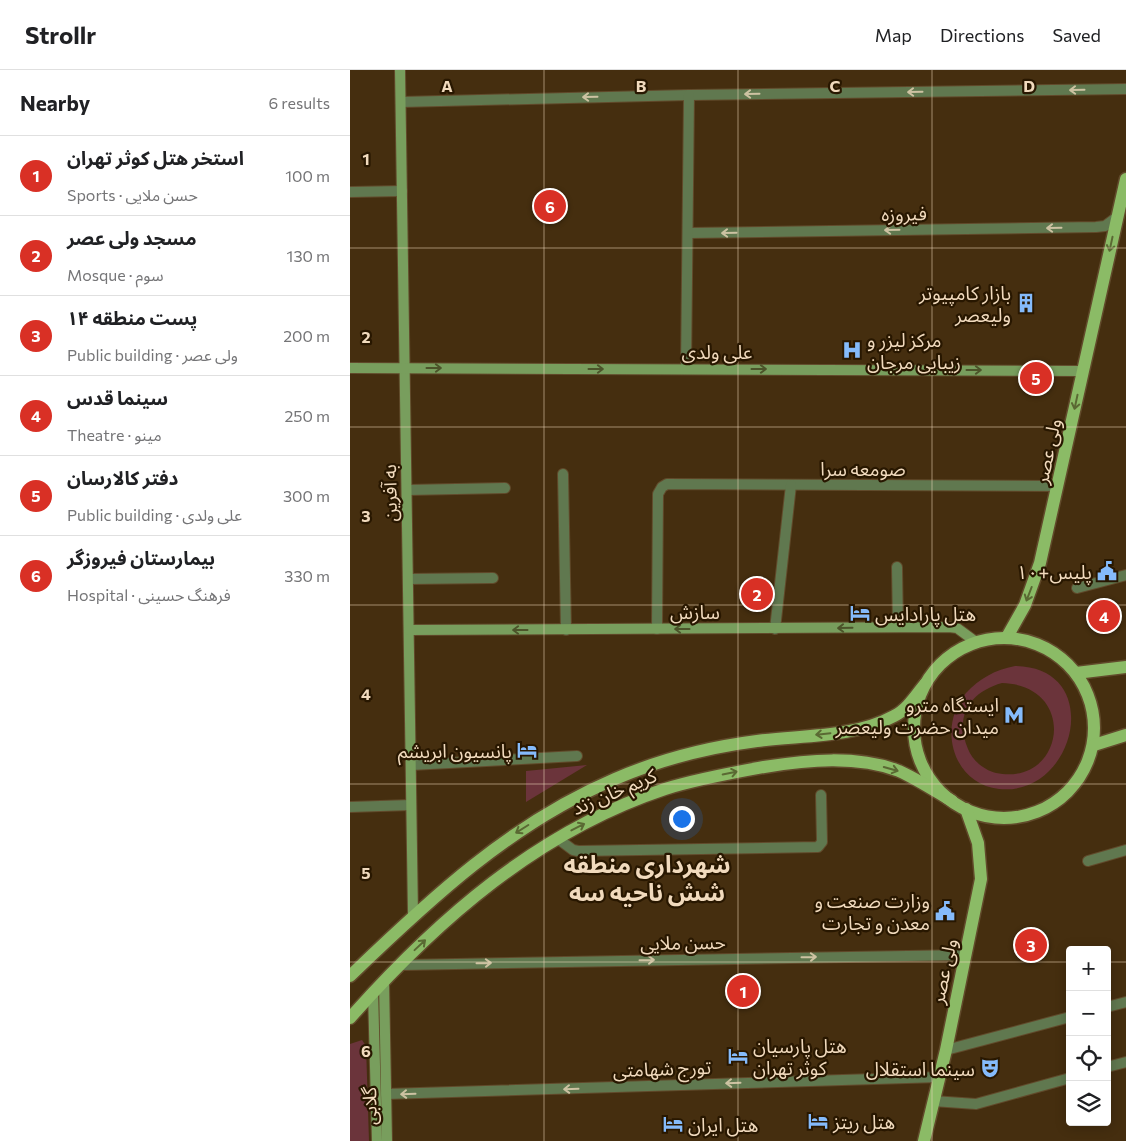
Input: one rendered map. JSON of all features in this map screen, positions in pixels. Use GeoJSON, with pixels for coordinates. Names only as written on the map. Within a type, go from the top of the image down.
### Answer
{"type":"FeatureCollection","features":[{"type":"Feature","properties":{"kind":"main road","name":"ولی عصر"},"geometry":{"type":"LineString","coordinates":[[1007,638],[1024,605],[1037,573],[1126,179]]}},
{"type":"Feature","properties":{"kind":"main road"},"geometry":{"type":"LineString","coordinates":[[952,801],[926,772],[916,747],[913,722],[925,684],[937,667],[952,654],[976,642],[1007,638],[1045,647],[1057,655],[1076,674],[1087,691],[1094,713],[1094,745],[1126,735]]}},
{"type":"Feature","properties":{"kind":"main road"},"geometry":{"type":"LineString","coordinates":[[1076,674],[1126,667]]}},
{"type":"Feature","properties":{"kind":"main road","name":"کریم خان زند"},"geometry":{"type":"LineString","coordinates":[[350,976],[413,915],[454,880],[520,829],[616,778],[650,766],[734,744],[862,727],[893,717],[901,712],[925,684]]}},
{"type":"Feature","properties":{"kind":"main road","name":"کریم خان زند"},"geometry":{"type":"LineString","coordinates":[[350,1018],[401,964],[481,890],[533,852],[612,810],[674,786],[729,773],[813,761],[865,764],[898,771],[966,809],[999,818],[1018,818],[1038,813],[1070,790],[1082,774],[1094,745]]}},
{"type":"Feature","properties":{"kind":"main road","name":"ولی عصر"},"geometry":{"type":"LineString","coordinates":[[924,1141],[946,1050],[981,879],[978,843],[966,809]]}},
{"type":"Feature","properties":{"kind":"street","name":"به آفرین"},"geometry":{"type":"LineString","coordinates":[[400,70],[413,915]]}},
{"type":"Feature","properties":{"kind":"street"},"geometry":{"type":"LineString","coordinates":[[401,102],[690,95],[1126,89]]}},
{"type":"Feature","properties":{"kind":"street"},"geometry":{"type":"LineString","coordinates":[[686,369],[690,95]]}},
{"type":"Feature","properties":{"kind":"street"},"geometry":{"type":"LineString","coordinates":[[350,192],[402,191]]}},
{"type":"Feature","properties":{"kind":"street","name":"فیروزه"},"geometry":{"type":"LineString","coordinates":[[688,233],[1096,227],[1106,226],[1117,218]]}},
{"type":"Feature","properties":{"kind":"street","name":"علی ولدی"},"geometry":{"type":"LineString","coordinates":[[350,368],[1083,371]]}},
{"type":"Feature","properties":{"kind":"street"},"geometry":{"type":"LineString","coordinates":[[563,474],[566,630]]}},
{"type":"Feature","properties":{"kind":"street","name":"صومعه سرا"},"geometry":{"type":"LineString","coordinates":[[657,628],[658,494],[662,487],[667,484],[1058,486]]}},
{"type":"Feature","properties":{"kind":"street"},"geometry":{"type":"LineString","coordinates":[[775,629],[791,485]]}},
{"type":"Feature","properties":{"kind":"street"},"geometry":{"type":"LineString","coordinates":[[407,490],[506,488]]}},
{"type":"Feature","properties":{"kind":"street"},"geometry":{"type":"LineString","coordinates":[[897,567],[898,627]]}},
{"type":"Feature","properties":{"kind":"street"},"geometry":{"type":"LineString","coordinates":[[1077,588],[1126,575]]}},
{"type":"Feature","properties":{"kind":"street"},"geometry":{"type":"LineString","coordinates":[[408,579],[493,578]]}},
{"type":"Feature","properties":{"kind":"street","name":"سازش"},"geometry":{"type":"LineString","coordinates":[[409,630],[957,628],[976,642]]}},
{"type":"Feature","properties":{"kind":"street"},"geometry":{"type":"LineString","coordinates":[[411,765],[577,756]]}},
{"type":"Feature","properties":{"kind":"street"},"geometry":{"type":"LineString","coordinates":[[557,838],[573,850],[578,851],[818,847],[822,842],[822,795]]}},
{"type":"Feature","properties":{"kind":"street"},"geometry":{"type":"LineString","coordinates":[[350,807],[411,805]]}},
{"type":"Feature","properties":{"kind":"street"},"geometry":{"type":"LineString","coordinates":[[1088,861],[1126,850]]}},
{"type":"Feature","properties":{"kind":"street","name":"حسن ملایی"},"geometry":{"type":"LineString","coordinates":[[401,964],[965,955]]}},
{"type":"Feature","properties":{"kind":"street","name":"گلابی"},"geometry":{"type":"LineString","coordinates":[[377,1141],[381,1095],[384,981]]}},
{"type":"Feature","properties":{"kind":"street","name":"گلابی"},"geometry":{"type":"LineString","coordinates":[[373,992],[381,1095],[387,1141]]}},
{"type":"Feature","properties":{"kind":"street"},"geometry":{"type":"LineString","coordinates":[[1111,1006],[1126,1002]]}},
{"type":"Feature","properties":{"kind":"street"},"geometry":{"type":"LineString","coordinates":[[946,1050],[1066,1018]]}},
{"type":"Feature","properties":{"kind":"street"},"geometry":{"type":"LineString","coordinates":[[1111,1066],[1126,1062]]}},
{"type":"Feature","properties":{"kind":"street","name":"تورج شهامتی"},"geometry":{"type":"LineString","coordinates":[[381,1095],[939,1077]]}},
{"type":"Feature","properties":{"kind":"street"},"geometry":{"type":"LineString","coordinates":[[933,1101],[976,1104],[1066,1079]]}},
{"type":"Feature","properties":{"kind":"shaded area"},"geometry":{"type":"Polygon","coordinates":[[[1015,666],[1044,672],[1062,687],[1070,707],[1070,731],[1062,754],[1047,773],[1026,786],[999,789],[983,785],[970,777],[961,765],[954,752],[952,722],[957,707],[971,688],[988,675],[1015,666]],[[1002,683],[991,687],[973,699],[964,716],[964,737],[970,753],[975,761],[992,772],[1019,773],[1037,765],[1049,751],[1054,734],[1052,716],[1043,700],[1027,688],[1002,683]]]}},
{"type":"Feature","properties":{"kind":"shaded area"},"geometry":{"type":"Polygon","coordinates":[[[587,765],[526,802],[526,771],[587,765]]]}},
{"type":"Feature","properties":{"kind":"shaded area"},"geometry":{"type":"Polygon","coordinates":[[[362,1040],[366,1046],[369,1141],[350,1141],[350,1044],[362,1040]]]}},
{"type":"Feature","properties":{"kind":"place","name":"بیمارستان فیروزگر"},"geometry":{"type":"Point","coordinates":[550,206]}},
{"type":"Feature","properties":{"kind":"place","name":"بازار کامپیوتر ولیعصر"},"geometry":{"type":"Point","coordinates":[1026,303]}},
{"type":"Feature","properties":{"kind":"place","name":"مرکز لیزر و زیبایی مرجان"},"geometry":{"type":"Point","coordinates":[852,350]}},
{"type":"Feature","properties":{"kind":"place","name":"دفتر کالارسان"},"geometry":{"type":"Point","coordinates":[1036,378]}},
{"type":"Feature","properties":{"kind":"place","name":"پلیس+۱۰"},"geometry":{"type":"Point","coordinates":[1107,571]}},
{"type":"Feature","properties":{"kind":"place","name":"مسجد ولی عصر"},"geometry":{"type":"Point","coordinates":[757,594]}},
{"type":"Feature","properties":{"kind":"place","name":"هتل پارادایس"},"geometry":{"type":"Point","coordinates":[860,613]}},
{"type":"Feature","properties":{"kind":"place","name":"سینما قدس"},"geometry":{"type":"Point","coordinates":[1104,616]}},
{"type":"Feature","properties":{"kind":"place","name":"ایستگاه مترو میدان حضرت ولیعصر"},"geometry":{"type":"Point","coordinates":[1014,715]}},
{"type":"Feature","properties":{"kind":"place","name":"پانسیون ابریشم"},"geometry":{"type":"Point","coordinates":[527,750]}},
{"type":"Feature","properties":{"kind":"place","name":"وزارت صنعت و معدن و تجارت"},"geometry":{"type":"Point","coordinates":[945,911]}},
{"type":"Feature","properties":{"kind":"place","name":"پست منطقه ۱۴"},"geometry":{"type":"Point","coordinates":[1031,945]}},
{"type":"Feature","properties":{"kind":"place","name":"استخر هتل کوثر تهران"},"geometry":{"type":"Point","coordinates":[743,991]}},
{"type":"Feature","properties":{"kind":"place","name":"هتل پارسیان کوثر تهران"},"geometry":{"type":"Point","coordinates":[738,1056]}},
{"type":"Feature","properties":{"kind":"place","name":"سینما استقلال"},"geometry":{"type":"Point","coordinates":[990,1068]}},
{"type":"Feature","properties":{"kind":"place","name":"هتل ریتز"},"geometry":{"type":"Point","coordinates":[818,1121]}},
{"type":"Feature","properties":{"kind":"place","name":"هتل ايران"},"geometry":{"type":"Point","coordinates":[673,1124]}},
{"type":"Feature","properties":{"kind":"district","name":"شهرداری منطقه شش ناحیه سه"},"geometry":{"type":"Point","coordinates":[647,877]}}]}
